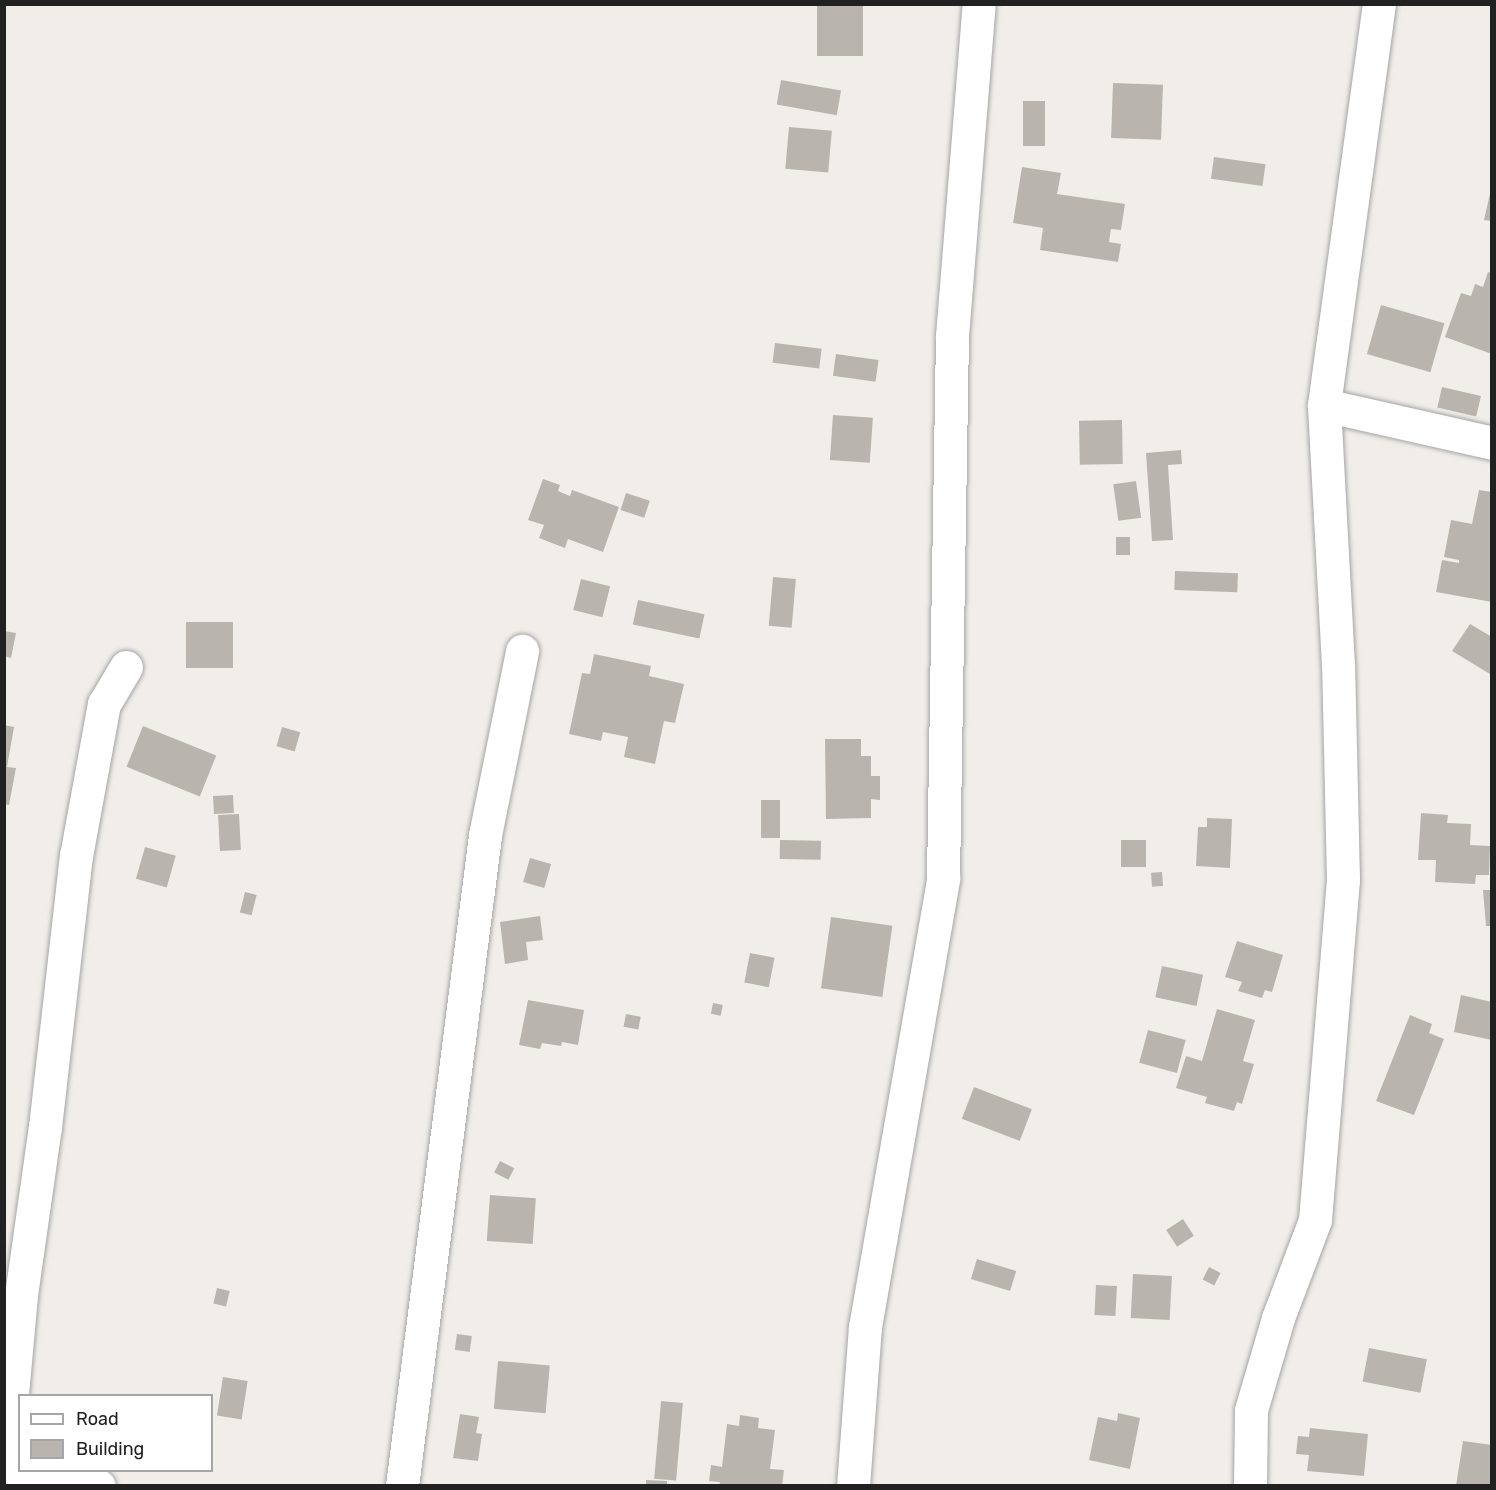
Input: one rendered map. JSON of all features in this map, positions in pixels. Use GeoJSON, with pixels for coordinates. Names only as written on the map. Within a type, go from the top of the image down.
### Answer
{"type":"FeatureCollection","features":[{"type":"Feature","properties":{"kind":"street"},"geometry":{"type":"LineString","coordinates":[[853,1485],[865,1327],[943,878],[952,336],[979,4]]}},
{"type":"Feature","properties":{"kind":"street"},"geometry":{"type":"LineString","coordinates":[[1250,1485],[1251,1410],[1278,1318],[1315,1220],[1343,880],[1338,665],[1324,405],[1379,4]]}},
{"type":"Feature","properties":{"kind":"street"},"geometry":{"type":"LineString","coordinates":[[1324,405],[1491,443]]}},
{"type":"Feature","properties":{"kind":"street"},"geometry":{"type":"LineString","coordinates":[[402,1485],[485,835],[522,651]]}},
{"type":"Feature","properties":{"kind":"street"},"geometry":{"type":"LineString","coordinates":[[99,1485],[5,1471],[21,1295],[45,1127],[76,856],[104,704],[126,667]]}},
{"type":"Feature","properties":{"kind":"building"},"geometry":{"type":"Polygon","coordinates":[[[817,4],[863,4],[863,56],[817,56],[817,4]]]}},
{"type":"Feature","properties":{"kind":"building"},"geometry":{"type":"Polygon","coordinates":[[[781,80],[841,91],[837,115],[777,105],[781,80]]]}},
{"type":"Feature","properties":{"kind":"building"},"geometry":{"type":"Polygon","coordinates":[[[1113,83],[1163,85],[1161,140],[1111,138],[1113,83]]]}},
{"type":"Feature","properties":{"kind":"building"},"geometry":{"type":"Polygon","coordinates":[[[1023,101],[1045,101],[1045,146],[1023,146],[1023,101]]]}},
{"type":"Feature","properties":{"kind":"building"},"geometry":{"type":"Polygon","coordinates":[[[789,127],[832,131],[828,173],[785,169],[789,127]]]}},
{"type":"Feature","properties":{"kind":"building"},"geometry":{"type":"Polygon","coordinates":[[[1214,157],[1265,164],[1262,186],[1211,179],[1214,157]]]}},
{"type":"Feature","properties":{"kind":"building"},"geometry":{"type":"Polygon","coordinates":[[[1022,167],[1061,173],[1057,194],[1125,204],[1121,230],[1111,229],[1109,242],[1121,244],[1118,262],[1040,250],[1043,228],[1013,223],[1022,167]]]}},
{"type":"Feature","properties":{"kind":"building"},"geometry":{"type":"Polygon","coordinates":[[[1492,189],[1492,221],[1484,220],[1492,189]]]}},
{"type":"Feature","properties":{"kind":"building"},"geometry":{"type":"Polygon","coordinates":[[[1488,272],[1492,273],[1492,354],[1445,337],[1461,293],[1471,296],[1475,284],[1483,287],[1488,272]]]}},
{"type":"Feature","properties":{"kind":"building"},"geometry":{"type":"Polygon","coordinates":[[[1381,305],[1444,323],[1430,372],[1367,354],[1381,305]]]}},
{"type":"Feature","properties":{"kind":"building"},"geometry":{"type":"Polygon","coordinates":[[[775,343],[822,349],[819,369],[773,363],[775,343]]]}},
{"type":"Feature","properties":{"kind":"building"},"geometry":{"type":"Polygon","coordinates":[[[836,354],[879,360],[876,382],[833,376],[836,354]]]}},
{"type":"Feature","properties":{"kind":"building"},"geometry":{"type":"Polygon","coordinates":[[[1442,387],[1481,396],[1476,416],[1437,407],[1442,387]]]}},
{"type":"Feature","properties":{"kind":"building"},"geometry":{"type":"Polygon","coordinates":[[[833,415],[873,418],[870,463],[830,460],[833,415]]]}},
{"type":"Feature","properties":{"kind":"building"},"geometry":{"type":"Polygon","coordinates":[[[1122,420],[1123,464],[1080,465],[1079,421],[1122,420]]]}},
{"type":"Feature","properties":{"kind":"building"},"geometry":{"type":"Polygon","coordinates":[[[1181,450],[1182,464],[1168,465],[1173,540],[1152,541],[1146,453],[1181,450]]]}},
{"type":"Feature","properties":{"kind":"building"},"geometry":{"type":"Polygon","coordinates":[[[543,479],[560,485],[558,491],[570,496],[572,490],[619,507],[603,552],[568,539],[565,548],[539,538],[544,525],[528,520],[543,479]]]}},
{"type":"Feature","properties":{"kind":"building"},"geometry":{"type":"Polygon","coordinates":[[[1136,481],[1141,518],[1118,521],[1113,484],[1136,481]]]}},
{"type":"Feature","properties":{"kind":"building"},"geometry":{"type":"Polygon","coordinates":[[[1479,490],[1492,492],[1492,602],[1436,592],[1442,560],[1459,563],[1459,560],[1444,557],[1451,520],[1472,524],[1479,490]]]}},
{"type":"Feature","properties":{"kind":"building"},"geometry":{"type":"Polygon","coordinates":[[[626,493],[650,501],[644,518],[620,510],[626,493]]]}},
{"type":"Feature","properties":{"kind":"building"},"geometry":{"type":"Polygon","coordinates":[[[1116,537],[1130,537],[1130,555],[1116,555],[1116,537]]]}},
{"type":"Feature","properties":{"kind":"building"},"geometry":{"type":"Polygon","coordinates":[[[1175,571],[1238,573],[1237,592],[1174,590],[1175,571]]]}},
{"type":"Feature","properties":{"kind":"building"},"geometry":{"type":"Polygon","coordinates":[[[773,577],[796,579],[792,628],[769,626],[773,577]]]}},
{"type":"Feature","properties":{"kind":"building"},"geometry":{"type":"Polygon","coordinates":[[[581,579],[610,586],[602,617],[573,610],[581,579]]]}},
{"type":"Feature","properties":{"kind":"building"},"geometry":{"type":"Polygon","coordinates":[[[638,600],[705,614],[699,639],[633,624],[638,600]]]}},
{"type":"Feature","properties":{"kind":"building"},"geometry":{"type":"Polygon","coordinates":[[[186,622],[233,622],[233,668],[186,668],[186,622]]]}},
{"type":"Feature","properties":{"kind":"building"},"geometry":{"type":"Polygon","coordinates":[[[1470,624],[1492,637],[1490,674],[1452,651],[1470,624]]]}},
{"type":"Feature","properties":{"kind":"building"},"geometry":{"type":"Polygon","coordinates":[[[4,631],[16,633],[11,658],[4,656],[4,631]]]}},
{"type":"Feature","properties":{"kind":"building"},"geometry":{"type":"Polygon","coordinates":[[[594,654],[651,666],[649,676],[684,684],[675,723],[664,721],[655,764],[624,757],[628,737],[603,732],[601,741],[569,734],[582,673],[590,674],[594,654]]]}},
{"type":"Feature","properties":{"kind":"building"},"geometry":{"type":"Polygon","coordinates":[[[4,725],[14,727],[7,767],[16,768],[9,805],[4,804],[4,725]]]}},
{"type":"Feature","properties":{"kind":"building"},"geometry":{"type":"Polygon","coordinates":[[[143,726],[216,756],[200,796],[127,767],[143,726]]]}},
{"type":"Feature","properties":{"kind":"building"},"geometry":{"type":"Polygon","coordinates":[[[282,727],[300,732],[295,751],[276,746],[282,727]]]}},
{"type":"Feature","properties":{"kind":"building"},"geometry":{"type":"Polygon","coordinates":[[[825,739],[861,739],[861,756],[871,756],[871,776],[880,776],[880,800],[871,799],[871,818],[826,819],[825,739]]]}},
{"type":"Feature","properties":{"kind":"building"},"geometry":{"type":"Polygon","coordinates":[[[233,795],[234,813],[214,814],[213,796],[233,795]]]}},
{"type":"Feature","properties":{"kind":"building"},"geometry":{"type":"Polygon","coordinates":[[[761,800],[780,800],[780,838],[761,838],[761,800]]]}},
{"type":"Feature","properties":{"kind":"building"},"geometry":{"type":"Polygon","coordinates":[[[1421,813],[1448,815],[1447,823],[1471,824],[1470,845],[1490,846],[1489,875],[1476,875],[1475,884],[1435,882],[1436,860],[1418,860],[1421,813]]]}},
{"type":"Feature","properties":{"kind":"building"},"geometry":{"type":"Polygon","coordinates":[[[239,814],[241,850],[220,851],[218,815],[239,814]]]}},
{"type":"Feature","properties":{"kind":"building"},"geometry":{"type":"Polygon","coordinates":[[[1207,818],[1232,819],[1230,868],[1196,866],[1198,827],[1207,827],[1207,818]]]}},
{"type":"Feature","properties":{"kind":"building"},"geometry":{"type":"Polygon","coordinates":[[[780,840],[821,841],[821,860],[780,859],[780,840]]]}},
{"type":"Feature","properties":{"kind":"building"},"geometry":{"type":"Polygon","coordinates":[[[1121,840],[1146,840],[1146,867],[1121,867],[1121,840]]]}},
{"type":"Feature","properties":{"kind":"building"},"geometry":{"type":"Polygon","coordinates":[[[145,847],[176,856],[167,888],[136,879],[145,847]]]}},
{"type":"Feature","properties":{"kind":"building"},"geometry":{"type":"Polygon","coordinates":[[[530,858],[551,864],[544,888],[523,882],[530,858]]]}},
{"type":"Feature","properties":{"kind":"building"},"geometry":{"type":"Polygon","coordinates":[[[1162,872],[1163,886],[1152,887],[1151,873],[1162,872]]]}},
{"type":"Feature","properties":{"kind":"building"},"geometry":{"type":"Polygon","coordinates":[[[1483,890],[1492,890],[1492,926],[1486,926],[1483,890]]]}},
{"type":"Feature","properties":{"kind":"building"},"geometry":{"type":"Polygon","coordinates":[[[245,892],[257,895],[252,915],[240,912],[245,892]]]}},
{"type":"Feature","properties":{"kind":"building"},"geometry":{"type":"Polygon","coordinates":[[[540,916],[543,940],[526,942],[528,960],[505,964],[500,922],[540,916]]]}},
{"type":"Feature","properties":{"kind":"building"},"geometry":{"type":"Polygon","coordinates":[[[831,917],[892,926],[882,997],[821,988],[831,917]]]}},
{"type":"Feature","properties":{"kind":"building"},"geometry":{"type":"Polygon","coordinates":[[[1237,941],[1283,955],[1272,992],[1265,990],[1262,998],[1238,991],[1242,982],[1225,977],[1237,941]]]}},
{"type":"Feature","properties":{"kind":"building"},"geometry":{"type":"Polygon","coordinates":[[[750,953],[775,958],[769,987],[744,982],[750,953]]]}},
{"type":"Feature","properties":{"kind":"building"},"geometry":{"type":"Polygon","coordinates":[[[1162,966],[1203,975],[1196,1006],[1155,997],[1162,966]]]}},
{"type":"Feature","properties":{"kind":"building"},"geometry":{"type":"Polygon","coordinates":[[[1461,995],[1492,1002],[1492,1040],[1454,1032],[1461,995]]]}},
{"type":"Feature","properties":{"kind":"building"},"geometry":{"type":"Polygon","coordinates":[[[528,1000],[584,1010],[578,1045],[562,1042],[561,1046],[542,1043],[540,1049],[519,1045],[528,1000]]]}},
{"type":"Feature","properties":{"kind":"building"},"geometry":{"type":"Polygon","coordinates":[[[713,1003],[723,1005],[721,1016],[711,1014],[713,1003]]]}},
{"type":"Feature","properties":{"kind":"building"},"geometry":{"type":"Polygon","coordinates":[[[1217,1009],[1255,1020],[1243,1061],[1254,1064],[1242,1104],[1237,1102],[1234,1111],[1205,1103],[1207,1097],[1176,1088],[1186,1056],[1202,1061],[1217,1009]]]}},
{"type":"Feature","properties":{"kind":"building"},"geometry":{"type":"Polygon","coordinates":[[[626,1014],[641,1017],[638,1030],[624,1027],[626,1014]]]}},
{"type":"Feature","properties":{"kind":"building"},"geometry":{"type":"Polygon","coordinates":[[[1410,1015],[1432,1024],[1429,1033],[1444,1039],[1414,1115],[1376,1101],[1410,1015]]]}},
{"type":"Feature","properties":{"kind":"building"},"geometry":{"type":"Polygon","coordinates":[[[1148,1030],[1186,1040],[1177,1073],[1139,1063],[1148,1030]]]}},
{"type":"Feature","properties":{"kind":"building"},"geometry":{"type":"Polygon","coordinates":[[[974,1087],[1032,1109],[1020,1141],[962,1119],[974,1087]]]}},
{"type":"Feature","properties":{"kind":"building"},"geometry":{"type":"Polygon","coordinates":[[[500,1161],[514,1168],[508,1180],[494,1173],[500,1161]]]}},
{"type":"Feature","properties":{"kind":"building"},"geometry":{"type":"Polygon","coordinates":[[[490,1195],[536,1198],[533,1244],[487,1241],[490,1195]]]}},
{"type":"Feature","properties":{"kind":"building"},"geometry":{"type":"Polygon","coordinates":[[[1183,1219],[1194,1236],[1177,1247],[1166,1230],[1183,1219]]]}},
{"type":"Feature","properties":{"kind":"building"},"geometry":{"type":"Polygon","coordinates":[[[977,1259],[1016,1271],[1010,1291],[971,1279],[977,1259]]]}},
{"type":"Feature","properties":{"kind":"building"},"geometry":{"type":"Polygon","coordinates":[[[1209,1267],[1221,1273],[1214,1285],[1203,1279],[1209,1267]]]}},
{"type":"Feature","properties":{"kind":"building"},"geometry":{"type":"Polygon","coordinates":[[[1133,1274],[1172,1276],[1170,1320],[1131,1318],[1133,1274]]]}},
{"type":"Feature","properties":{"kind":"building"},"geometry":{"type":"Polygon","coordinates":[[[1096,1285],[1117,1286],[1115,1316],[1094,1315],[1096,1285]]]}},
{"type":"Feature","properties":{"kind":"building"},"geometry":{"type":"Polygon","coordinates":[[[217,1288],[230,1291],[226,1307],[213,1304],[217,1288]]]}},
{"type":"Feature","properties":{"kind":"building"},"geometry":{"type":"Polygon","coordinates":[[[457,1334],[472,1336],[470,1352],[455,1350],[457,1334]]]}},
{"type":"Feature","properties":{"kind":"building"},"geometry":{"type":"Polygon","coordinates":[[[1369,1348],[1427,1359],[1420,1393],[1363,1381],[1369,1348]]]}},
{"type":"Feature","properties":{"kind":"building"},"geometry":{"type":"Polygon","coordinates":[[[498,1361],[550,1366],[546,1413],[494,1409],[498,1361]]]}},
{"type":"Feature","properties":{"kind":"building"},"geometry":{"type":"Polygon","coordinates":[[[223,1377],[248,1381],[242,1419],[217,1416],[223,1377]]]}},
{"type":"Feature","properties":{"kind":"building"},"geometry":{"type":"Polygon","coordinates":[[[661,1401],[683,1403],[676,1481],[654,1479],[661,1401]]]}},
{"type":"Feature","properties":{"kind":"building"},"geometry":{"type":"Polygon","coordinates":[[[1118,1413],[1140,1418],[1130,1469],[1089,1460],[1098,1417],[1117,1421],[1118,1413]]]}},
{"type":"Feature","properties":{"kind":"building"},"geometry":{"type":"Polygon","coordinates":[[[460,1414],[479,1417],[476,1433],[482,1434],[478,1461],[453,1458],[460,1414]]]}},
{"type":"Feature","properties":{"kind":"building"},"geometry":{"type":"Polygon","coordinates":[[[740,1415],[759,1418],[758,1428],[775,1430],[770,1469],[784,1470],[782,1486],[719,1486],[720,1482],[709,1481],[711,1465],[722,1467],[727,1424],[739,1426],[740,1415]]]}},
{"type":"Feature","properties":{"kind":"building"},"geometry":{"type":"Polygon","coordinates":[[[1310,1428],[1368,1434],[1364,1476],[1307,1471],[1309,1455],[1296,1454],[1298,1436],[1309,1437],[1310,1428]]]}},
{"type":"Feature","properties":{"kind":"building"},"geometry":{"type":"Polygon","coordinates":[[[1463,1441],[1492,1445],[1492,1486],[1456,1486],[1463,1441]]]}},
{"type":"Feature","properties":{"kind":"building"},"geometry":{"type":"Polygon","coordinates":[[[646,1480],[667,1481],[667,1486],[646,1486],[646,1480]]]}}]}
